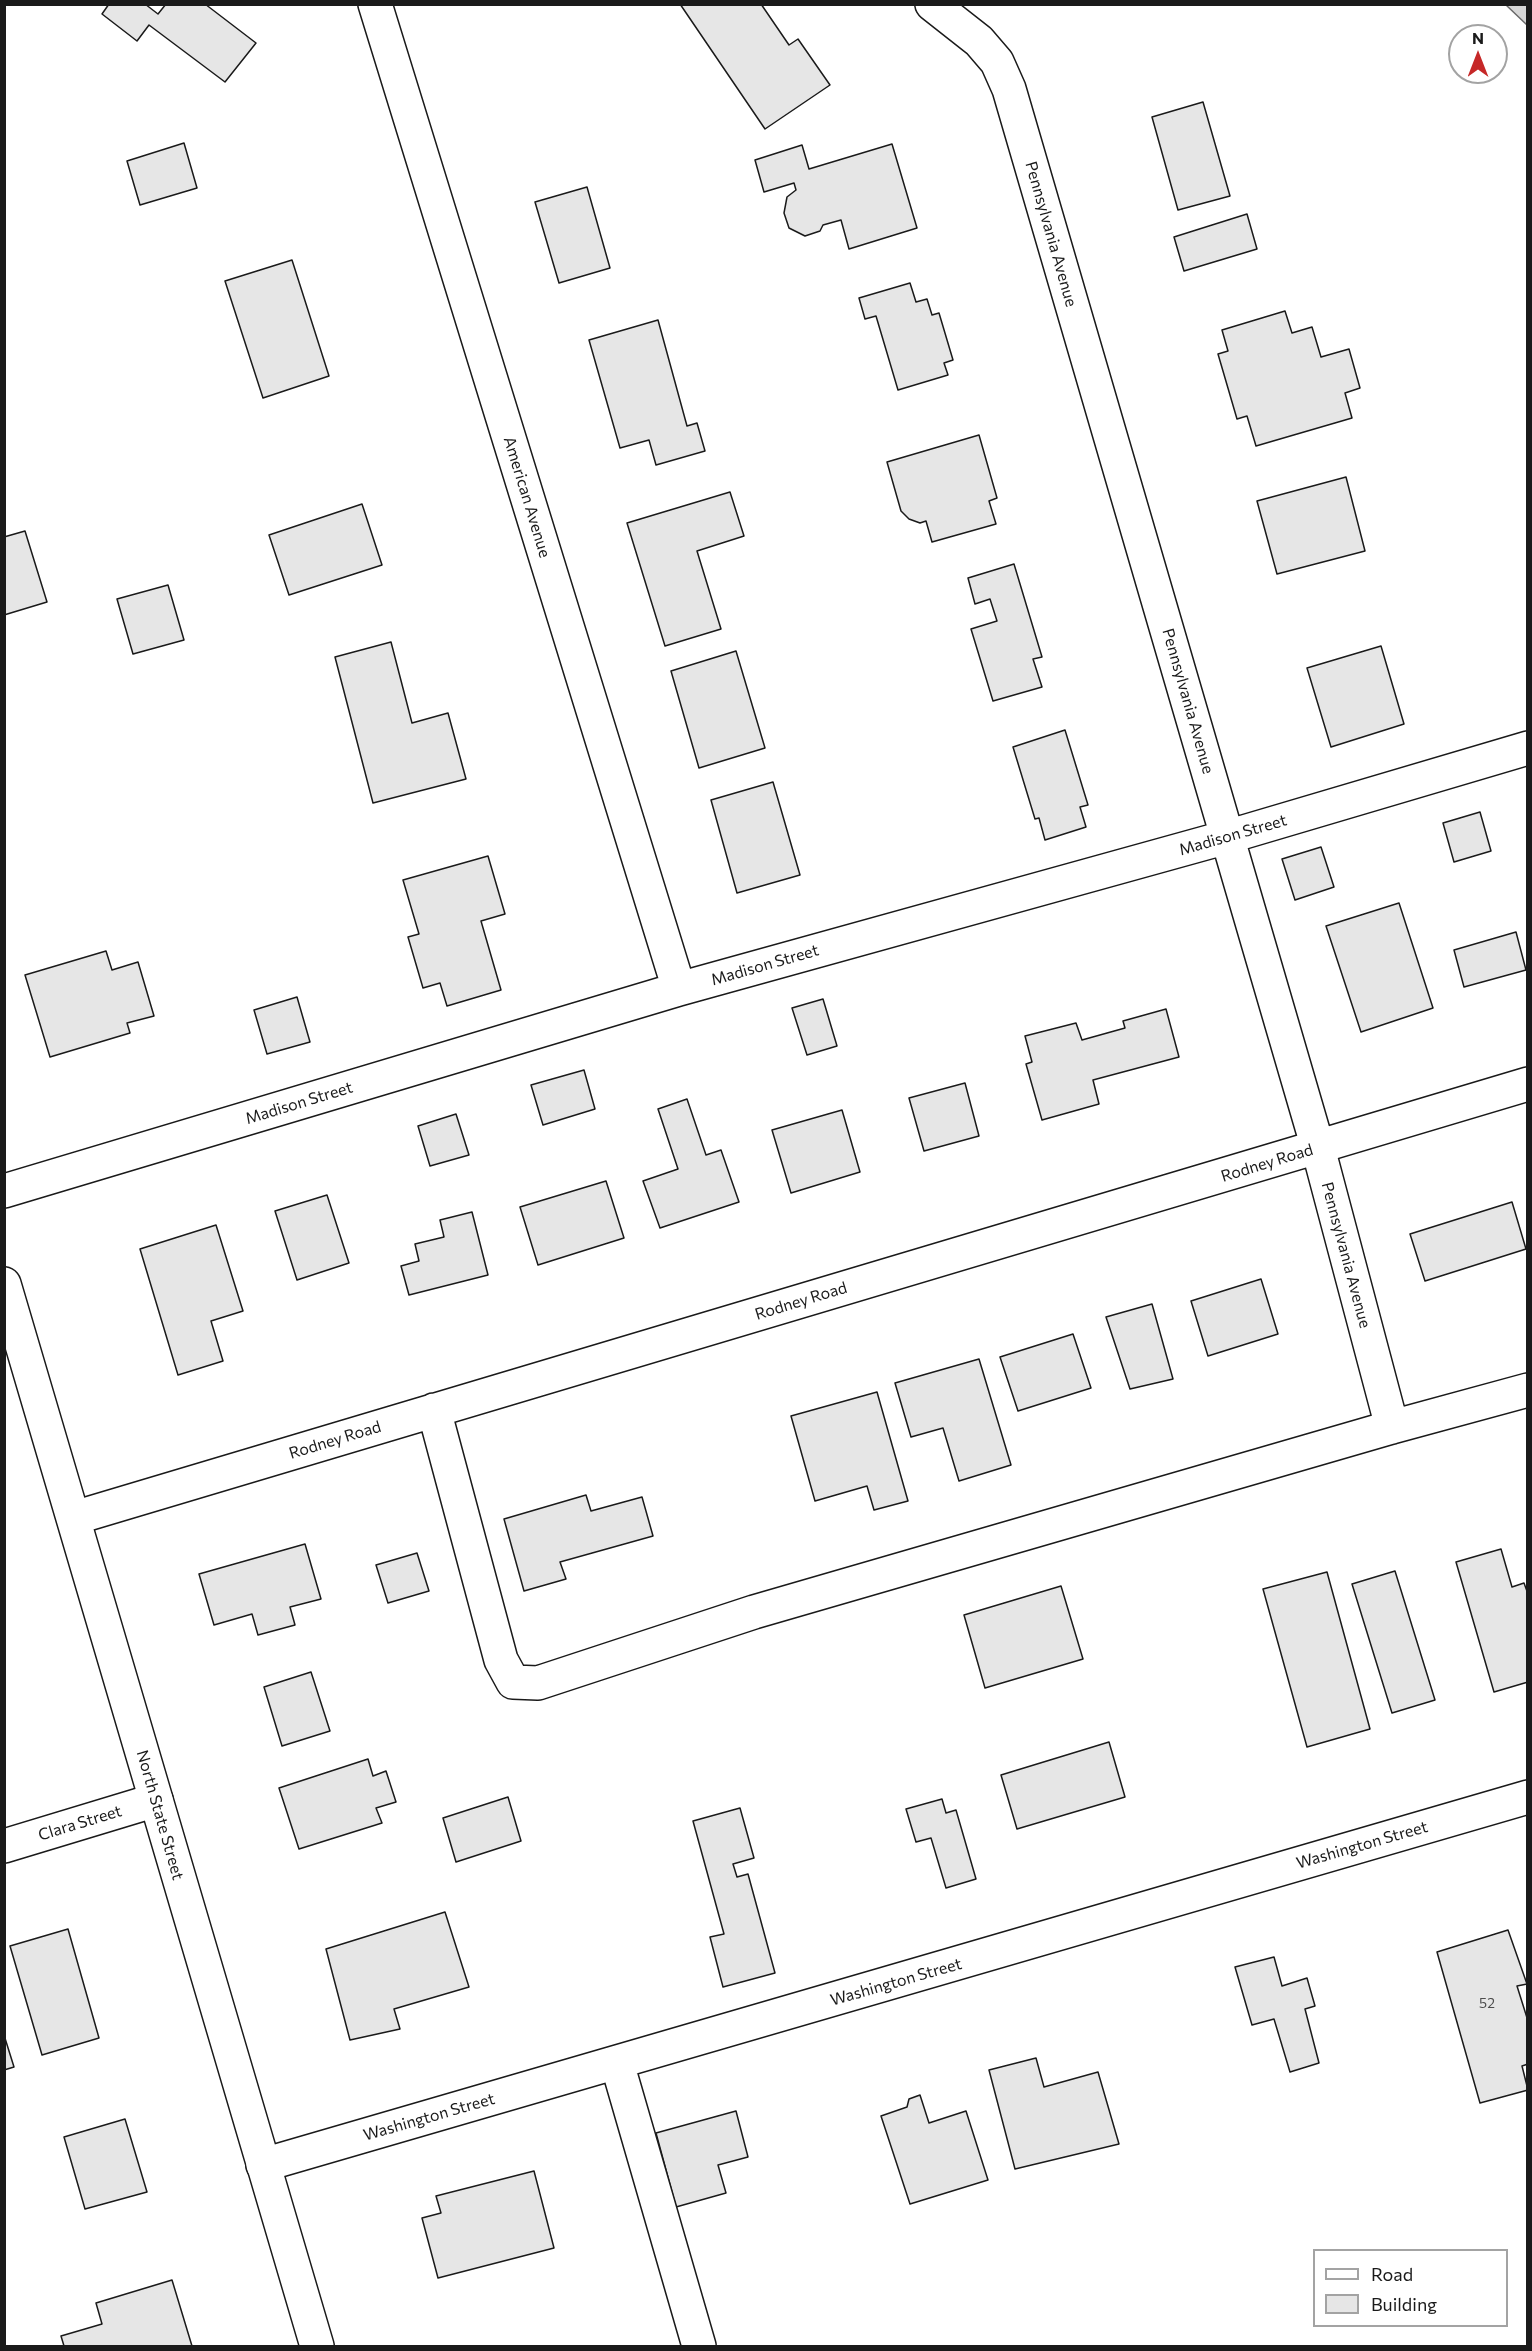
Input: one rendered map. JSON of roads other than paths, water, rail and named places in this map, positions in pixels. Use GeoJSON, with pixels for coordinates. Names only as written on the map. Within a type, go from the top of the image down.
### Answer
{"type":"FeatureCollection","features":[{"type":"Feature","properties":{"kind":"street","name":"American Avenue"},"geometry":{"type":"LineString","coordinates":[[375,4],[679,989]]}},
{"type":"Feature","properties":{"kind":"street","name":"Pennsylvania Avenue"},"geometry":{"type":"LineString","coordinates":[[932,4],[980,41],[998,62],[1009,89],[1318,1148],[1392,1427]]}},
{"type":"Feature","properties":{"kind":"street","name":"Madison Street"},"geometry":{"type":"LineString","coordinates":[[4,1191],[679,989],[1227,837],[1527,748]]}},
{"type":"Feature","properties":{"kind":"street","name":"Rodney Road"},"geometry":{"type":"LineString","coordinates":[[74,1518],[1527,1084]]}},
{"type":"Feature","properties":{"kind":"street","name":"North State Street"},"geometry":{"type":"LineString","coordinates":[[4,1284],[317,2346]]}},
{"type":"Feature","properties":{"kind":"street"},"geometry":{"type":"LineString","coordinates":[[434,1410],[501,1660],[513,1682],[538,1683],[754,1612],[1527,1390]]}},
{"type":"Feature","properties":{"kind":"street","name":"Washington Street"},"geometry":{"type":"LineString","coordinates":[[263,2165],[1527,1797]]}},
{"type":"Feature","properties":{"kind":"street","name":"Clara Street"},"geometry":{"type":"LineString","coordinates":[[4,1846],[156,1800]]}},
{"type":"Feature","properties":{"kind":"street"},"geometry":{"type":"LineString","coordinates":[[617,2063],[699,2346]]}}]}
